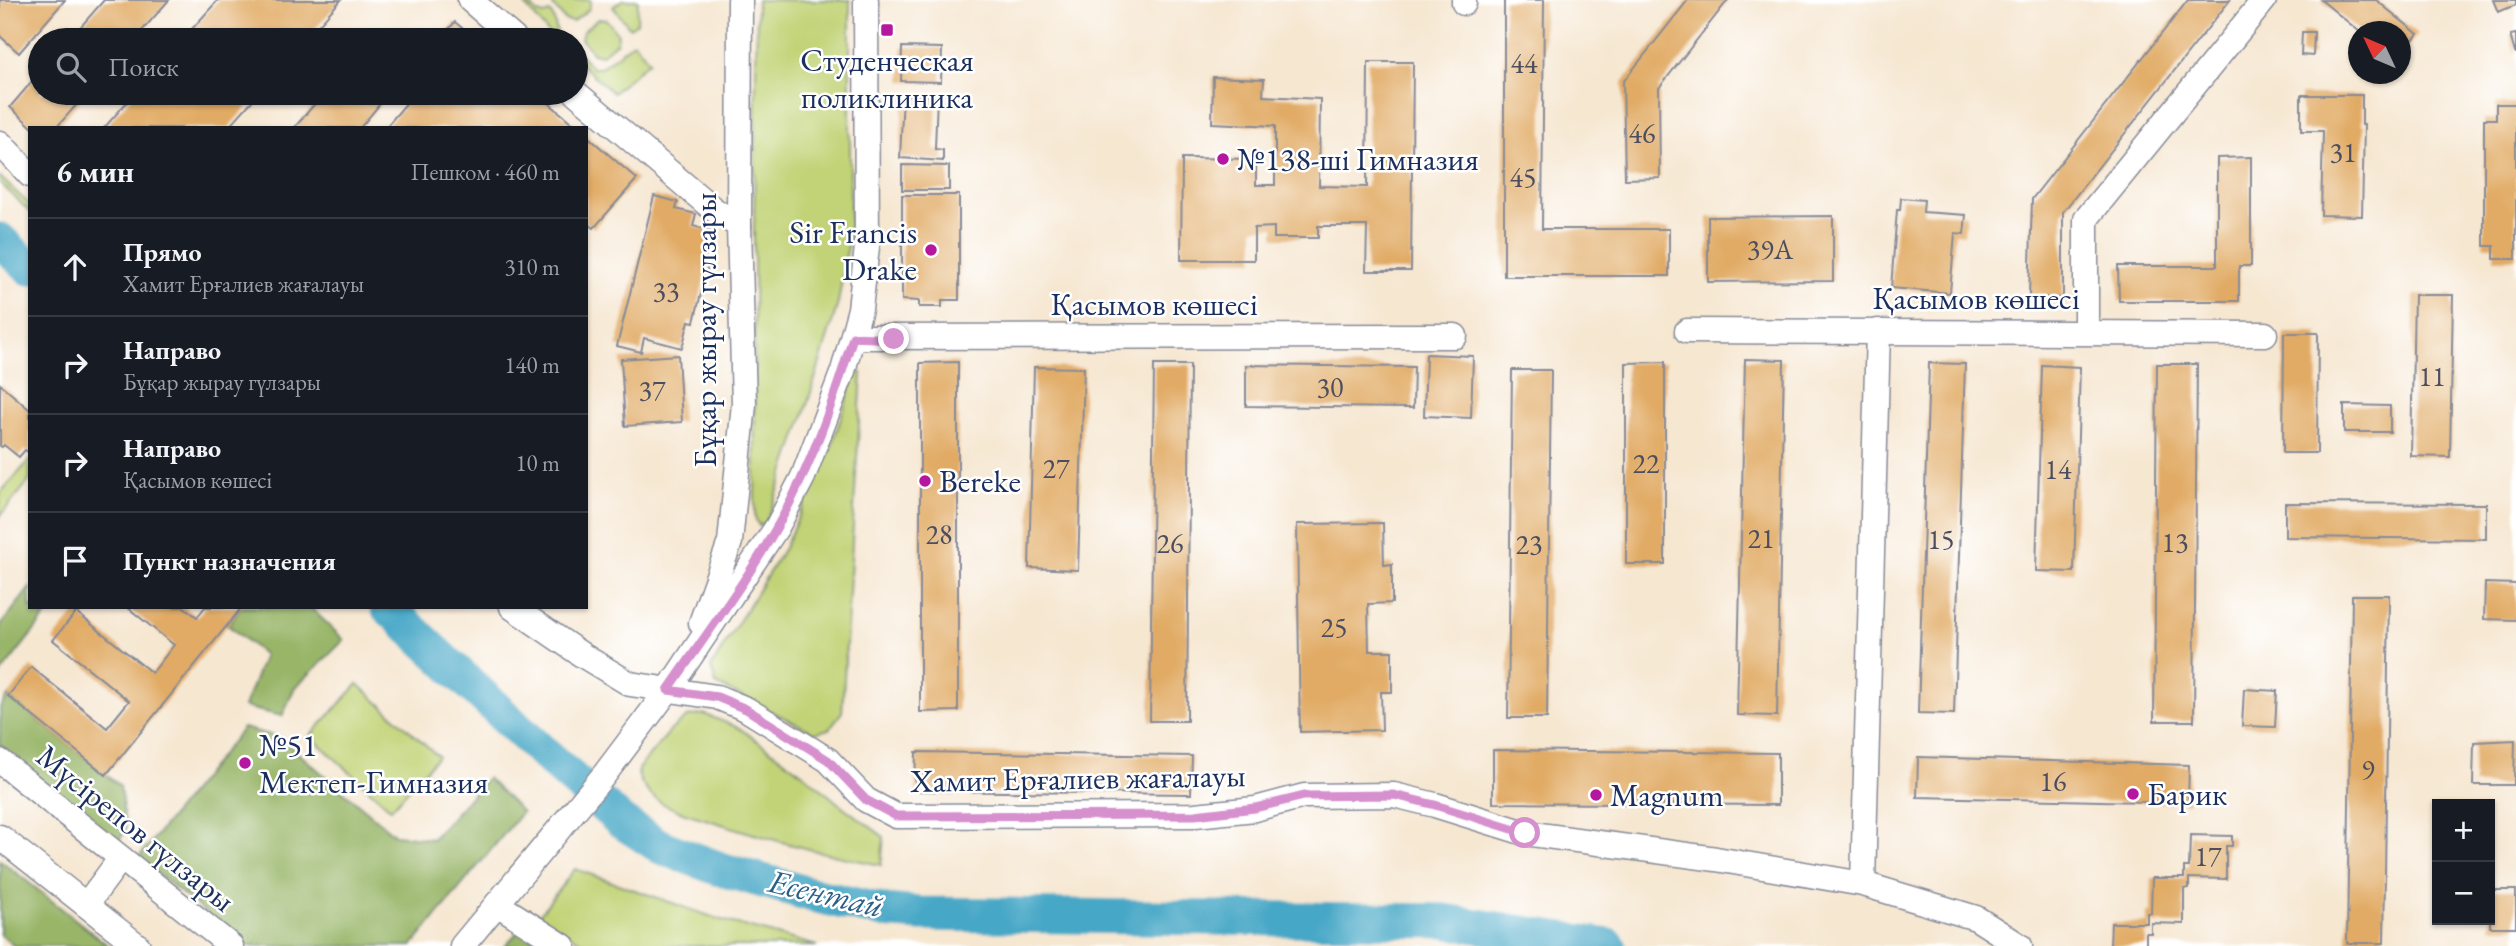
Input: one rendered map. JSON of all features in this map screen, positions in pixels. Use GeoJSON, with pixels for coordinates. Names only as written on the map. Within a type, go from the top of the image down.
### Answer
{"type":"FeatureCollection","features":[{"type":"Feature","properties":{"kind":"street"},"geometry":{"type":"LineString","coordinates":[[470,0],[502,28]]}},
{"type":"Feature","properties":{"kind":"street","name":"Бұқар жырау гүлзары"},"geometry":{"type":"LineString","coordinates":[[668,690],[705,616],[730,542],[744,404],[739,226],[740,0]]}},
{"type":"Feature","properties":{"kind":"street","name":"Бұқар жырау гүлзары"},"geometry":{"type":"LineString","coordinates":[[462,946],[604,775],[668,690],[777,527],[803,477],[822,430],[860,309],[867,247],[866,0]]}},
{"type":"Feature","properties":{"kind":"street"},"geometry":{"type":"LineString","coordinates":[[2086,332],[2086,219],[2264,0]]}},
{"type":"Feature","properties":{"kind":"street"},"geometry":{"type":"LineString","coordinates":[[588,103],[713,209],[739,226]]}},
{"type":"Feature","properties":{"kind":"street"},"geometry":{"type":"LineString","coordinates":[[0,143],[28,173]]}},
{"type":"Feature","properties":{"kind":"street","name":"Қасымов көшесі"},"geometry":{"type":"LineString","coordinates":[[1687,331],[2265,334]]}},
{"type":"Feature","properties":{"kind":"street"},"geometry":{"type":"LineString","coordinates":[[1863,884],[1878,331]]}},
{"type":"Feature","properties":{"kind":"street","name":"Қасымов көшесі"},"geometry":{"type":"LineString","coordinates":[[853,337],[1455,336]]}},
{"type":"Feature","properties":{"kind":"street"},"geometry":{"type":"LineString","coordinates":[[730,542],[757,557]]}},
{"type":"Feature","properties":{"kind":"street","name":"Хамит Ерғалиев жағалауы"},"geometry":{"type":"LineString","coordinates":[[515,609],[630,684],[717,697],[746,709],[828,760],[866,800],[896,816],[1195,815],[1255,808],[1304,796],[1394,795],[1525,833],[1716,859],[1863,884],[1976,918],[2020,946]]}},
{"type":"Feature","properties":{"kind":"street","name":"Мүсірепов гүлзары"},"geometry":{"type":"LineString","coordinates":[[0,761],[231,946]]}},
{"type":"Feature","properties":{"kind":"street"},"geometry":{"type":"LineString","coordinates":[[0,837],[138,946]]}},
{"type":"Feature","properties":{"kind":"street"},"geometry":{"type":"LineString","coordinates":[[86,905],[121,858]]}},
{"type":"Feature","properties":{"kind":"street"},"geometry":{"type":"LineString","coordinates":[[497,904],[563,946]]}},
{"type":"Feature","properties":{"kind":"green space"},"geometry":{"type":"Polygon","coordinates":[[[521,0],[526,0],[537,13],[545,15],[550,12],[556,28],[544,28],[521,0]]]}},
{"type":"Feature","properties":{"kind":"green space"},"geometry":{"type":"Polygon","coordinates":[[[555,0],[591,1],[589,9],[573,22],[565,20],[553,6],[555,0]]]}},
{"type":"Feature","properties":{"kind":"green space"},"geometry":{"type":"Polygon","coordinates":[[[622,0],[638,0],[637,23],[630,28],[613,7],[622,0]]]}},
{"type":"Feature","properties":{"kind":"green space"},"geometry":{"type":"Polygon","coordinates":[[[757,0],[850,0],[850,232],[838,303],[805,412],[767,522],[759,526],[755,518],[754,232],[757,0]]]}},
{"type":"Feature","properties":{"kind":"green space"},"geometry":{"type":"Polygon","coordinates":[[[598,19],[606,19],[618,34],[617,42],[601,55],[593,53],[588,47],[587,28],[598,19]]]}},
{"type":"Feature","properties":{"kind":"green space"},"geometry":{"type":"Polygon","coordinates":[[[634,42],[649,61],[613,93],[588,71],[588,63],[592,68],[600,68],[634,42]]]}},
{"type":"Feature","properties":{"kind":"green space"},"geometry":{"type":"Polygon","coordinates":[[[0,177],[28,203],[28,210],[0,183],[0,177]]]}},
{"type":"Feature","properties":{"kind":"green space"},"geometry":{"type":"Polygon","coordinates":[[[856,371],[862,373],[842,712],[829,729],[815,733],[716,684],[711,667],[784,548],[831,448],[856,371]]]}},
{"type":"Feature","properties":{"kind":"green space"},"geometry":{"type":"Polygon","coordinates":[[[28,462],[28,482],[0,516],[0,493],[28,462]]]}},
{"type":"Feature","properties":{"kind":"green space"},"geometry":{"type":"Polygon","coordinates":[[[28,591],[28,609],[51,609],[0,674],[0,626],[28,591]]]}},
{"type":"Feature","properties":{"kind":"green space"},"geometry":{"type":"Polygon","coordinates":[[[240,609],[312,609],[344,640],[294,689],[282,716],[244,707],[264,655],[228,625],[240,609]]]}},
{"type":"Feature","properties":{"kind":"green space"},"geometry":{"type":"Polygon","coordinates":[[[358,684],[438,756],[391,809],[310,736],[358,684]]]}},
{"type":"Feature","properties":{"kind":"green space"},"geometry":{"type":"Polygon","coordinates":[[[8,696],[120,786],[126,831],[117,842],[0,748],[0,707],[8,696]]]}},
{"type":"Feature","properties":{"kind":"green space"},"geometry":{"type":"Polygon","coordinates":[[[704,714],[739,728],[884,837],[881,865],[758,835],[678,811],[653,797],[641,782],[638,769],[671,730],[687,717],[704,714]]]}},
{"type":"Feature","properties":{"kind":"green space"},"geometry":{"type":"Polygon","coordinates":[[[243,728],[279,737],[395,835],[432,839],[487,778],[522,812],[412,946],[247,946],[138,858],[243,728]]]}},
{"type":"Feature","properties":{"kind":"green space"},"geometry":{"type":"Polygon","coordinates":[[[0,860],[109,946],[14,946],[0,934],[0,860]]]}},
{"type":"Feature","properties":{"kind":"green space"},"geometry":{"type":"Polygon","coordinates":[[[575,869],[718,919],[817,946],[589,946],[538,916],[575,869]]]}},
{"type":"Feature","properties":{"kind":"green space"},"geometry":{"type":"Polygon","coordinates":[[[520,929],[547,946],[505,946],[520,929]]]}},
{"type":"Feature","properties":{"kind":"building"},"geometry":{"type":"Polygon","coordinates":[[[0,0],[65,0],[41,28],[28,28],[28,43],[19,53],[0,36],[0,0]]]}},
{"type":"Feature","properties":{"kind":"building"},"geometry":{"type":"Polygon","coordinates":[[[104,0],[169,0],[144,28],[80,28],[104,0]]]}},
{"type":"Feature","properties":{"kind":"building"},"geometry":{"type":"Polygon","coordinates":[[[218,0],[341,0],[316,28],[193,28],[218,0]]]}},
{"type":"Feature","properties":{"kind":"building"},"geometry":{"type":"Polygon","coordinates":[[[1504,0],[1544,0],[1542,229],[1669,229],[1669,276],[1504,276],[1504,0]]]}},
{"type":"Feature","properties":{"kind":"building"},"geometry":{"type":"Polygon","coordinates":[[[1688,0],[1728,0],[1659,88],[1660,178],[1625,179],[1623,82],[1688,0]]]}},
{"type":"Feature","properties":{"kind":"building"},"geometry":{"type":"Polygon","coordinates":[[[2188,0],[2230,0],[2063,212],[2063,298],[2029,297],[2032,199],[2188,0]]]}},
{"type":"Feature","properties":{"kind":"building"},"geometry":{"type":"Polygon","coordinates":[[[2321,0],[2376,0],[2402,21],[2348,21],[2321,0]]]}},
{"type":"Feature","properties":{"kind":"building"},"geometry":{"type":"Polygon","coordinates":[[[2493,0],[2516,0],[2516,5],[2498,12],[2493,0]]]}},
{"type":"Feature","properties":{"kind":"building"},"geometry":{"type":"Polygon","coordinates":[[[455,22],[462,28],[450,28],[455,22]]]}},
{"type":"Feature","properties":{"kind":"building"},"geometry":{"type":"Polygon","coordinates":[[[2411,28],[2418,34],[2411,42],[2411,28]]]}},
{"type":"Feature","properties":{"kind":"building"},"geometry":{"type":"Polygon","coordinates":[[[2302,32],[2314,32],[2313,56],[2301,55],[2302,32]]]}},
{"type":"Feature","properties":{"kind":"building"},"geometry":{"type":"Polygon","coordinates":[[[2516,34],[2516,53],[2515,53],[2510,35],[2516,34]]]}},
{"type":"Feature","properties":{"kind":"building"},"geometry":{"type":"Polygon","coordinates":[[[902,47],[942,48],[941,82],[901,81],[902,47]]]}},
{"type":"Feature","properties":{"kind":"building"},"geometry":{"type":"Polygon","coordinates":[[[1368,62],[1413,62],[1411,271],[1366,271],[1367,226],[1318,226],[1318,238],[1274,238],[1274,227],[1254,228],[1254,260],[1181,260],[1182,158],[1256,159],[1256,185],[1275,185],[1275,126],[1212,123],[1213,77],[1264,79],[1263,96],[1320,99],[1319,186],[1367,187],[1368,62]]]}},
{"type":"Feature","properties":{"kind":"building"},"geometry":{"type":"Polygon","coordinates":[[[28,86],[28,105],[76,105],[58,126],[31,126],[10,107],[28,86]]]}},
{"type":"Feature","properties":{"kind":"building"},"geometry":{"type":"Polygon","coordinates":[[[903,95],[937,96],[935,149],[943,150],[943,161],[900,158],[903,95]]]}},
{"type":"Feature","properties":{"kind":"building"},"geometry":{"type":"Polygon","coordinates":[[[2301,95],[2362,95],[2362,216],[2321,215],[2323,131],[2301,131],[2301,95]]]}},
{"type":"Feature","properties":{"kind":"building"},"geometry":{"type":"Polygon","coordinates":[[[2496,104],[2516,104],[2516,259],[2494,259],[2494,246],[2484,246],[2484,119],[2496,119],[2496,104]]]}},
{"type":"Feature","properties":{"kind":"building"},"geometry":{"type":"Polygon","coordinates":[[[124,105],[248,105],[230,126],[106,126],[124,105]]]}},
{"type":"Feature","properties":{"kind":"building"},"geometry":{"type":"Polygon","coordinates":[[[314,105],[379,105],[362,126],[296,126],[314,105]]]}},
{"type":"Feature","properties":{"kind":"building"},"geometry":{"type":"Polygon","coordinates":[[[405,105],[551,105],[576,126],[387,126],[405,105]]]}},
{"type":"Feature","properties":{"kind":"building"},"geometry":{"type":"Polygon","coordinates":[[[588,137],[637,179],[594,228],[588,224],[588,137]]]}},
{"type":"Feature","properties":{"kind":"building"},"geometry":{"type":"Polygon","coordinates":[[[2251,157],[2251,266],[2239,266],[2239,301],[2119,301],[2118,266],[2217,266],[2217,158],[2251,157]]]}},
{"type":"Feature","properties":{"kind":"building"},"geometry":{"type":"Polygon","coordinates":[[[902,165],[949,166],[949,190],[902,190],[902,165]]]}},
{"type":"Feature","properties":{"kind":"building"},"geometry":{"type":"Polygon","coordinates":[[[902,195],[959,195],[959,300],[942,300],[942,307],[919,307],[919,301],[902,300],[902,195]]]}},
{"type":"Feature","properties":{"kind":"building"},"geometry":{"type":"Polygon","coordinates":[[[654,196],[678,202],[676,209],[696,214],[693,226],[712,231],[704,260],[709,261],[694,322],[689,321],[682,348],[644,338],[641,352],[617,346],[654,196]]]}},
{"type":"Feature","properties":{"kind":"building"},"geometry":{"type":"Polygon","coordinates":[[[1901,198],[1924,200],[1923,212],[1966,215],[1964,234],[1955,233],[1950,293],[1891,288],[1897,210],[1900,210],[1901,198]]]}},
{"type":"Feature","properties":{"kind":"building"},"geometry":{"type":"Polygon","coordinates":[[[1833,216],[1833,281],[1708,282],[1708,217],[1833,216]]]}},
{"type":"Feature","properties":{"kind":"building"},"geometry":{"type":"Polygon","coordinates":[[[2414,295],[2453,295],[2450,457],[2411,456],[2414,295]]]}},
{"type":"Feature","properties":{"kind":"building"},"geometry":{"type":"Polygon","coordinates":[[[2284,333],[2318,333],[2317,453],[2283,453],[2284,333]]]}},
{"type":"Feature","properties":{"kind":"building"},"geometry":{"type":"Polygon","coordinates":[[[1426,354],[1473,356],[1471,418],[1424,416],[1426,354]]]}},
{"type":"Feature","properties":{"kind":"building"},"geometry":{"type":"Polygon","coordinates":[[[678,355],[682,422],[625,426],[621,359],[678,355]]]}},
{"type":"Feature","properties":{"kind":"building"},"geometry":{"type":"Polygon","coordinates":[[[1745,359],[1784,360],[1777,716],[1737,715],[1745,359]]]}},
{"type":"Feature","properties":{"kind":"building"},"geometry":{"type":"Polygon","coordinates":[[[958,362],[958,711],[920,712],[920,363],[958,362]]]}},
{"type":"Feature","properties":{"kind":"building"},"geometry":{"type":"Polygon","coordinates":[[[1665,362],[1665,564],[1626,564],[1626,363],[1665,362]]]}},
{"type":"Feature","properties":{"kind":"building"},"geometry":{"type":"Polygon","coordinates":[[[1929,363],[1965,364],[1954,714],[1918,713],[1929,363]]]}},
{"type":"Feature","properties":{"kind":"building"},"geometry":{"type":"Polygon","coordinates":[[[2157,364],[2197,364],[2194,721],[2154,721],[2157,364]]]}},
{"type":"Feature","properties":{"kind":"building"},"geometry":{"type":"Polygon","coordinates":[[[1154,365],[1190,365],[1187,721],[1150,721],[1154,365]]]}},
{"type":"Feature","properties":{"kind":"building"},"geometry":{"type":"Polygon","coordinates":[[[1246,365],[1414,367],[1413,408],[1246,406],[1246,365]]]}},
{"type":"Feature","properties":{"kind":"building"},"geometry":{"type":"Polygon","coordinates":[[[2042,365],[2080,367],[2074,572],[2036,571],[2042,365]]]}},
{"type":"Feature","properties":{"kind":"building"},"geometry":{"type":"Polygon","coordinates":[[[1034,367],[1084,368],[1078,570],[1029,568],[1034,367]]]}},
{"type":"Feature","properties":{"kind":"building"},"geometry":{"type":"Polygon","coordinates":[[[1512,370],[1551,370],[1547,718],[1508,718],[1512,370]]]}},
{"type":"Feature","properties":{"kind":"building"},"geometry":{"type":"Polygon","coordinates":[[[0,384],[28,408],[28,452],[25,450],[19,457],[4,445],[0,446],[0,384]]]}},
{"type":"Feature","properties":{"kind":"building"},"geometry":{"type":"Polygon","coordinates":[[[2344,405],[2390,406],[2390,432],[2344,432],[2344,405]]]}},
{"type":"Feature","properties":{"kind":"building"},"geometry":{"type":"Polygon","coordinates":[[[2285,503],[2486,504],[2486,539],[2285,537],[2285,503]]]}},
{"type":"Feature","properties":{"kind":"building"},"geometry":{"type":"Polygon","coordinates":[[[1383,523],[1384,565],[1392,564],[1392,603],[1368,604],[1369,651],[1392,651],[1392,692],[1381,692],[1382,730],[1300,732],[1297,524],[1383,523]]]}},
{"type":"Feature","properties":{"kind":"building"},"geometry":{"type":"Polygon","coordinates":[[[2485,583],[2516,584],[2516,620],[2484,619],[2485,583]]]}},
{"type":"Feature","properties":{"kind":"building"},"geometry":{"type":"Polygon","coordinates":[[[2352,595],[2389,595],[2384,943],[2347,943],[2352,595]]]}},
{"type":"Feature","properties":{"kind":"building"},"geometry":{"type":"Polygon","coordinates":[[[129,609],[187,609],[197,617],[203,609],[240,609],[106,775],[8,696],[31,667],[107,728],[129,701],[53,640],[76,612],[152,673],[174,645],[129,609]]]}},
{"type":"Feature","properties":{"kind":"building"},"geometry":{"type":"Polygon","coordinates":[[[2244,689],[2277,691],[2275,727],[2242,726],[2244,689]]]}},
{"type":"Feature","properties":{"kind":"building"},"geometry":{"type":"Polygon","coordinates":[[[2515,740],[2514,785],[2473,785],[2474,742],[2515,740]]]}},
{"type":"Feature","properties":{"kind":"building"},"geometry":{"type":"Polygon","coordinates":[[[1493,750],[1778,753],[1778,805],[1493,803],[1493,750]]]}},
{"type":"Feature","properties":{"kind":"building"},"geometry":{"type":"Polygon","coordinates":[[[916,752],[1192,756],[1191,794],[915,791],[916,752]]]}},
{"type":"Feature","properties":{"kind":"building"},"geometry":{"type":"Polygon","coordinates":[[[1918,757],[2189,765],[2188,803],[1917,797],[1918,757]]]}},
{"type":"Feature","properties":{"kind":"building"},"geometry":{"type":"Polygon","coordinates":[[[2190,835],[2232,836],[2232,846],[2226,846],[2226,879],[2189,878],[2189,888],[2184,889],[2184,924],[2151,923],[2151,933],[2146,933],[2146,946],[2110,946],[2111,923],[2147,923],[2147,913],[2151,913],[2152,878],[2184,878],[2184,867],[2189,867],[2190,835]]]}},
{"type":"Feature","properties":{"kind":"building"},"geometry":{"type":"Polygon","coordinates":[[[2495,890],[2516,890],[2516,927],[2490,927],[2495,925],[2495,890]]]}},
{"type":"Feature","properties":{"kind":"waterway","name":"Есентай"},"geometry":{"type":"LineString","coordinates":[[0,240],[28,266]]}},
{"type":"Feature","properties":{"kind":"waterway","name":"Есентай"},"geometry":{"type":"LineString","coordinates":[[390,609],[551,760],[622,822],[661,847],[720,869],[821,897],[883,911],[920,914],[1444,921],[1609,946]]}},
{"type":"Feature","properties":{"kind":"place","name":"Студенческая поликлиника"},"geometry":{"type":"Point","coordinates":[887,30]}},
{"type":"Feature","properties":{"kind":"place","name":"№138-ші Гимназия"},"geometry":{"type":"Point","coordinates":[1223,159]}},
{"type":"Feature","properties":{"kind":"place","name":"Sir Francis Drake"},"geometry":{"type":"Point","coordinates":[931,250]}},
{"type":"Feature","properties":{"kind":"place","name":"Bereke"},"geometry":{"type":"Point","coordinates":[925,481]}},
{"type":"Feature","properties":{"kind":"place","name":"№51 Мектеп-Гимназия"},"geometry":{"type":"Point","coordinates":[245,763]}},
{"type":"Feature","properties":{"kind":"place","name":"Барик"},"geometry":{"type":"Point","coordinates":[2133,794]}},
{"type":"Feature","properties":{"kind":"place","name":"Magnum"},"geometry":{"type":"Point","coordinates":[1596,795]}},
{"type":"Feature","properties":{"kind":"route"},"geometry":{"type":"LineString","coordinates":[[894,339],[853,337],[822,430],[803,477],[777,527],[668,690],[717,697],[746,709],[828,760],[866,800],[896,816],[1195,815],[1255,808],[1304,796],[1394,795],[1525,833]]}}]}
